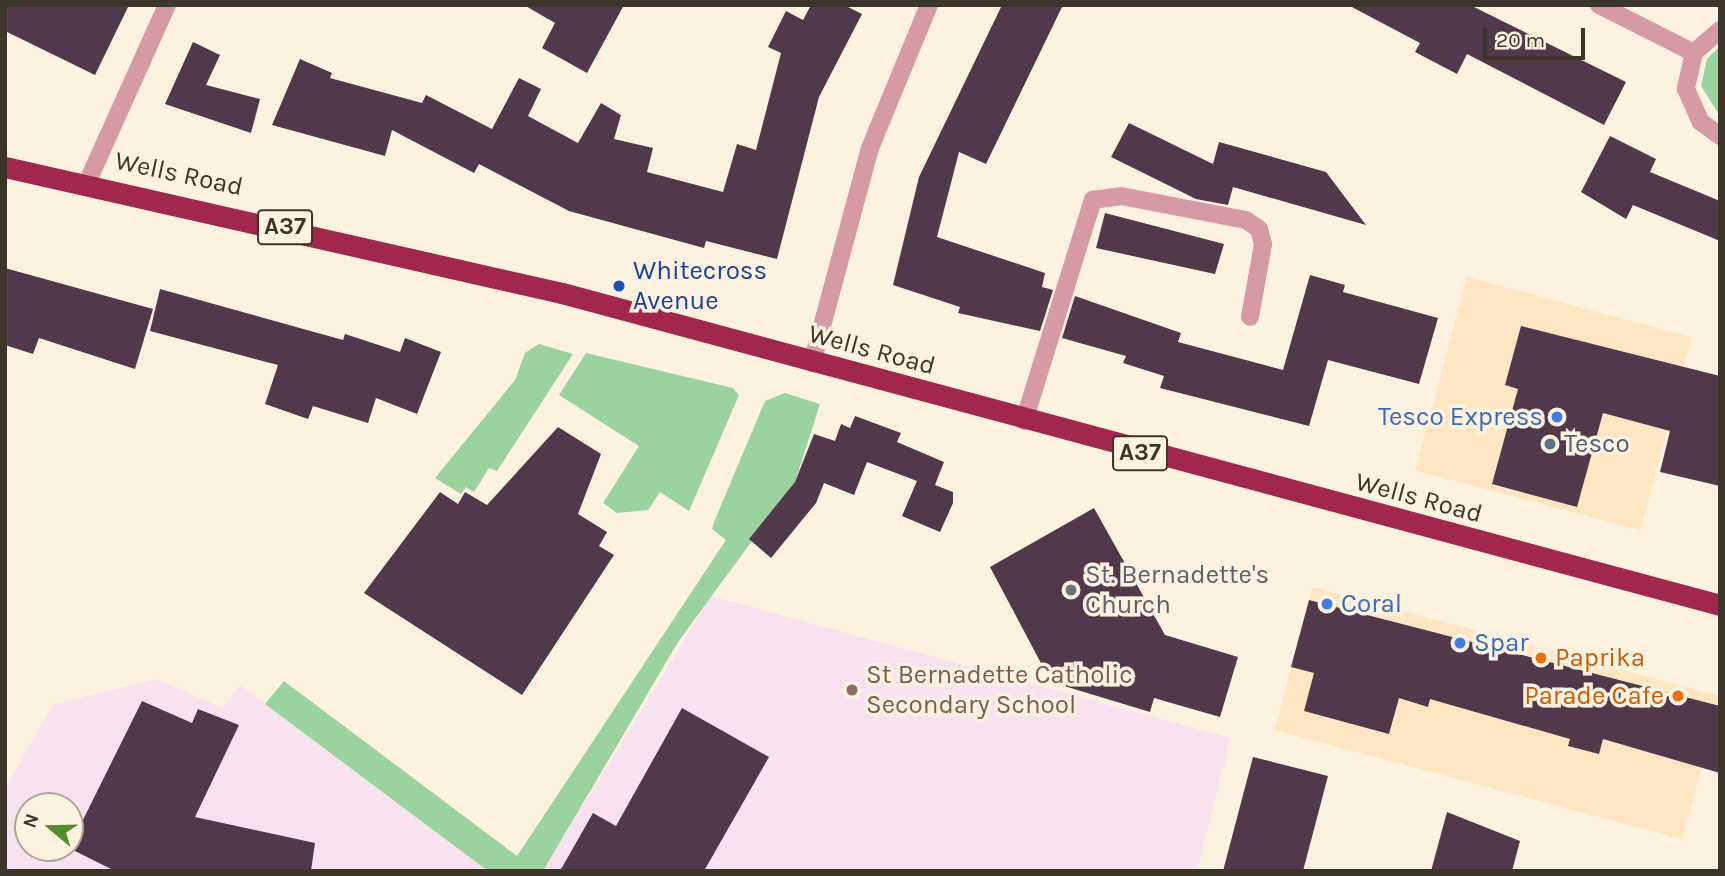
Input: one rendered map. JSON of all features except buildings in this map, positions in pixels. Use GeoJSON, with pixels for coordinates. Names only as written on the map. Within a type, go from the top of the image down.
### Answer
{"type":"FeatureCollection","features":[{"type":"Feature","properties":{"kind":"highway","name":"Wells Road"},"geometry":{"type":"LineString","coordinates":[[5,167],[87,183],[562,293],[1024,421],[1720,605]]}},
{"type":"Feature","properties":{"kind":"street"},"geometry":{"type":"LineString","coordinates":[[87,183],[167,5]]}},
{"type":"Feature","properties":{"kind":"street"},"geometry":{"type":"LineString","coordinates":[[812,363],[870,148],[929,5]]}},
{"type":"Feature","properties":{"kind":"street"},"geometry":{"type":"LineString","coordinates":[[1599,5],[1695,53]]}},
{"type":"Feature","properties":{"kind":"street"},"geometry":{"type":"LineString","coordinates":[[1720,30],[1695,53],[1688,69],[1690,105],[1720,136]]}},
{"type":"Feature","properties":{"kind":"street"},"geometry":{"type":"LineString","coordinates":[[1024,421],[1093,200],[1121,196],[1246,220],[1259,229],[1263,244],[1250,317]]}},
{"type":"Feature","properties":{"kind":"shaded area"},"geometry":{"type":"Polygon","coordinates":[[[1467,277],[1692,337],[1640,530],[1415,470],[1467,277]]]}},
{"type":"Feature","properties":{"kind":"shaded area"},"geometry":{"type":"Polygon","coordinates":[[[1313,587],[1720,696],[1682,839],[1275,730],[1313,587]]]}},
{"type":"Feature","properties":{"kind":"shaded area","name":"St Bernadette Catholic Secondary School"},"geometry":{"type":"Polygon","coordinates":[[[711,596],[1231,738],[1197,871],[543,871],[711,596]]]}},
{"type":"Feature","properties":{"kind":"shaded area"},"geometry":{"type":"Polygon","coordinates":[[[157,679],[223,708],[240,685],[488,871],[5,871],[5,788],[54,704],[157,679]]]}},
{"type":"Feature","properties":{"kind":"green space"},"geometry":{"type":"Polygon","coordinates":[[[1720,46],[1720,116],[1701,86],[1707,59],[1720,46]]]}},
{"type":"Feature","properties":{"kind":"green space"},"geometry":{"type":"Polygon","coordinates":[[[539,344],[573,354],[497,471],[489,468],[474,492],[466,487],[461,494],[435,478],[515,380],[525,353],[539,344]]]}},
{"type":"Feature","properties":{"kind":"green space"},"geometry":{"type":"Polygon","coordinates":[[[586,353],[733,388],[739,395],[689,511],[660,492],[648,510],[617,513],[603,503],[639,446],[559,395],[586,353]]]}},
{"type":"Feature","properties":{"kind":"green space"},"geometry":{"type":"Polygon","coordinates":[[[785,393],[820,404],[795,482],[678,642],[543,871],[488,871],[265,704],[284,681],[517,856],[726,540],[712,529],[714,522],[765,401],[785,393]]]}},
{"type":"Feature","properties":{"kind":"place","name":"Whitecross Avenue"},"geometry":{"type":"Point","coordinates":[619,286]}},
{"type":"Feature","properties":{"kind":"place","name":"Tesco Express"},"geometry":{"type":"Point","coordinates":[1557,417]}},
{"type":"Feature","properties":{"kind":"place","name":"Tesco"},"geometry":{"type":"Point","coordinates":[1550,444]}},
{"type":"Feature","properties":{"kind":"place","name":"St. Bernadette's Church"},"geometry":{"type":"Point","coordinates":[1071,590]}},
{"type":"Feature","properties":{"kind":"place","name":"Coral"},"geometry":{"type":"Point","coordinates":[1327,604]}},
{"type":"Feature","properties":{"kind":"place","name":"Spar"},"geometry":{"type":"Point","coordinates":[1460,643]}},
{"type":"Feature","properties":{"kind":"place","name":"Paprika"},"geometry":{"type":"Point","coordinates":[1541,658]}},
{"type":"Feature","properties":{"kind":"place","name":"St Bernadette Catholic Secondary School"},"geometry":{"type":"Point","coordinates":[852,690]}},
{"type":"Feature","properties":{"kind":"place","name":"Parade Cafe"},"geometry":{"type":"Point","coordinates":[1678,696]}}]}
